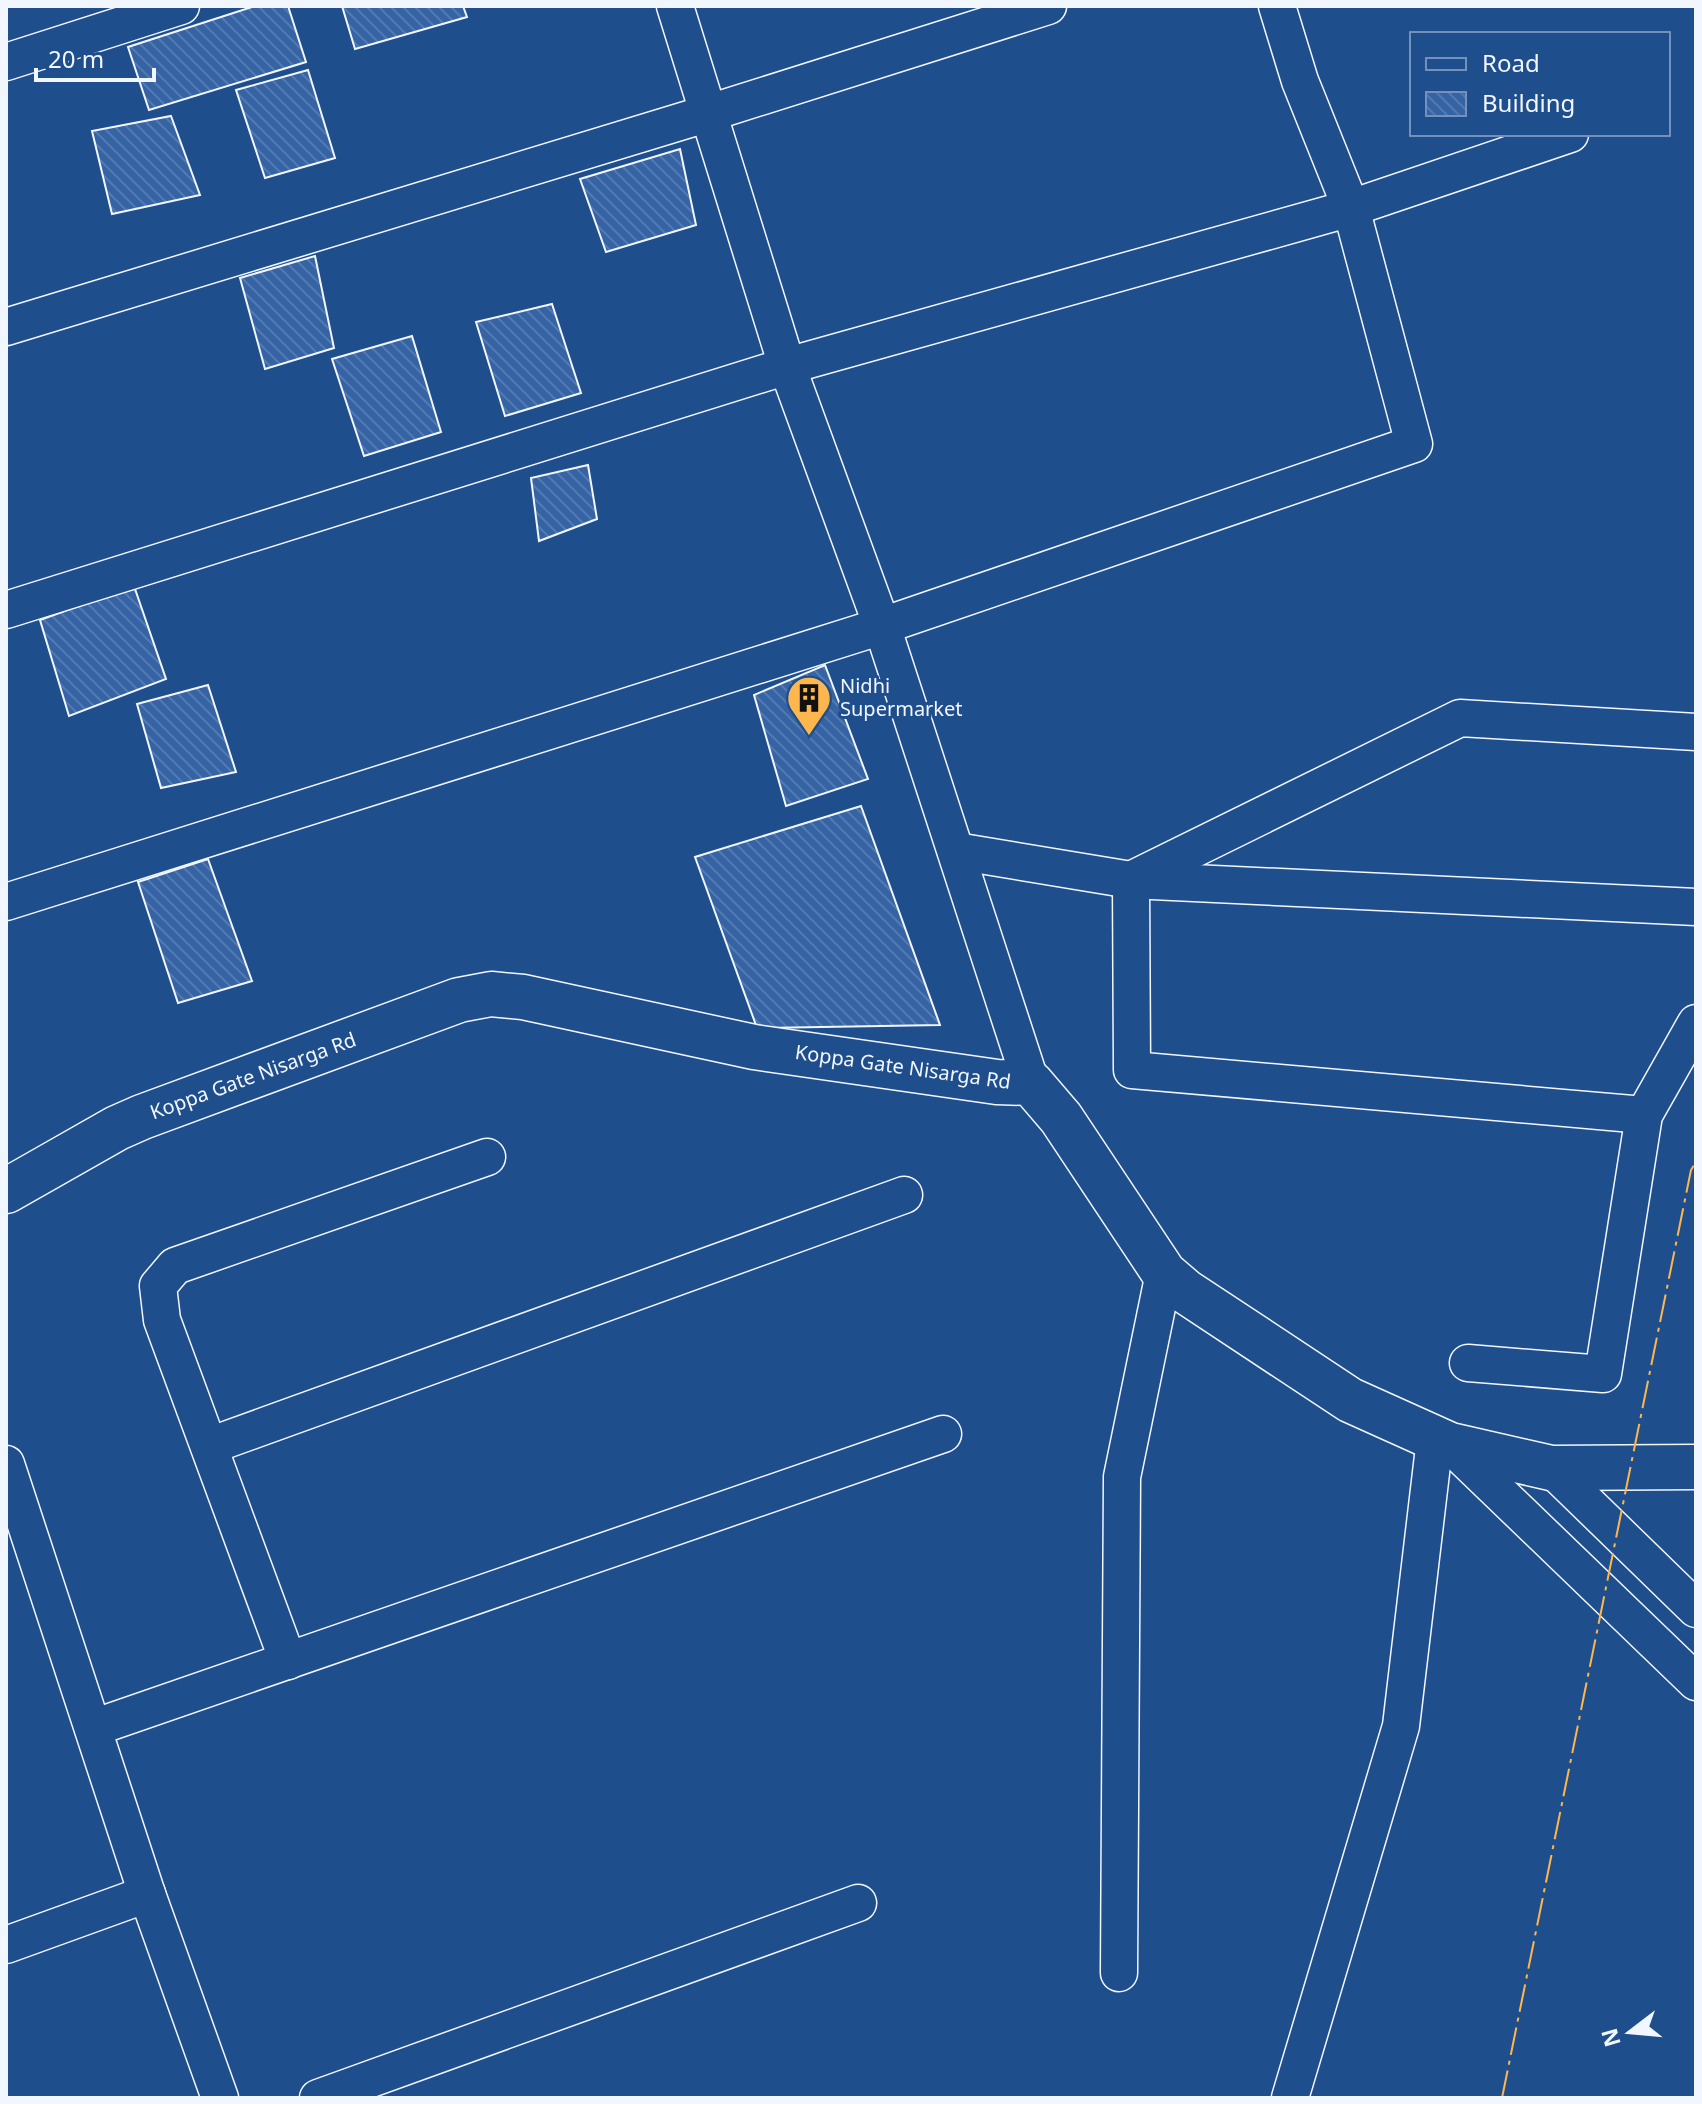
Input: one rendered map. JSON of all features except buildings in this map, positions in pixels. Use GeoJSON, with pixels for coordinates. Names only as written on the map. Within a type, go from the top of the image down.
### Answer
{"type":"FeatureCollection","features":[{"type":"Feature","properties":{"kind":"street"},"geometry":{"type":"LineString","coordinates":[[675,6],[787,366],[882,626],[1031,1083]]}},
{"type":"Feature","properties":{"kind":"street"},"geometry":{"type":"LineString","coordinates":[[6,327],[709,113],[1048,6]]}},
{"type":"Feature","properties":{"kind":"street"},"geometry":{"type":"LineString","coordinates":[[6,902],[882,626],[1414,444],[1351,208],[1300,81],[1277,6]]}},
{"type":"Feature","properties":{"kind":"street"},"geometry":{"type":"LineString","coordinates":[[6,62],[167,8]]}},
{"type":"Feature","properties":{"kind":"street"},"geometry":{"type":"LineString","coordinates":[[6,610],[787,366],[1351,208],[1564,136]]}},
{"type":"Feature","properties":{"kind":"street"},"geometry":{"type":"LineString","coordinates":[[1131,880],[1460,718],[1696,732]]}},
{"type":"Feature","properties":{"kind":"street"},"geometry":{"type":"LineString","coordinates":[[956,851],[1131,880],[1696,907]]}},
{"type":"Feature","properties":{"kind":"street"},"geometry":{"type":"LineString","coordinates":[[1131,880],[1132,1070],[1644,1115]]}},
{"type":"Feature","properties":{"kind":"street","name":"Koppa Gate Nisarga Rd"},"geometry":{"type":"LineString","coordinates":[[6,1191],[142,1117],[459,1000],[491,994],[523,997],[754,1047],[997,1082],[1031,1083],[1061,1118],[1164,1273],[1185,1291],[1350,1400],[1442,1442],[1551,1468],[1696,1467]]}},
{"type":"Feature","properties":{"kind":"street"},"geometry":{"type":"LineString","coordinates":[[1468,1363],[1603,1374],[1644,1115],[1696,1023]]}},
{"type":"Feature","properties":{"kind":"street"},"geometry":{"type":"LineString","coordinates":[[288,1661],[162,1320],[158,1286],[175,1266],[487,1157]]}},
{"type":"Feature","properties":{"kind":"street"},"geometry":{"type":"LineString","coordinates":[[209,1446],[904,1195]]}},
{"type":"Feature","properties":{"kind":"street"},"geometry":{"type":"LineString","coordinates":[[1119,1973],[1122,1477],[1164,1273]]}},
{"type":"Feature","properties":{"kind":"street"},"geometry":{"type":"LineString","coordinates":[[93,1728],[943,1434]]}},
{"type":"Feature","properties":{"kind":"street"},"geometry":{"type":"LineString","coordinates":[[1442,1442],[1696,1682]]}},
{"type":"Feature","properties":{"kind":"street"},"geometry":{"type":"LineString","coordinates":[[1290,2098],[1401,1726],[1442,1442]]}},
{"type":"Feature","properties":{"kind":"street"},"geometry":{"type":"LineString","coordinates":[[6,1464],[147,1894],[220,2098]]}},
{"type":"Feature","properties":{"kind":"street"},"geometry":{"type":"LineString","coordinates":[[1551,1468],[1696,1609]]}},
{"type":"Feature","properties":{"kind":"street"},"geometry":{"type":"LineString","coordinates":[[6,1945],[147,1894]]}},
{"type":"Feature","properties":{"kind":"street"},"geometry":{"type":"LineString","coordinates":[[318,2098],[858,1903]]}},
{"type":"Feature","properties":{"kind":"power"},"geometry":{"type":"LineString","coordinates":[[1502,2098],[1691,1170],[1696,1162]]}},
{"type":"Feature","properties":{"kind":"place","name":"Nidhi Supermarket"},"geometry":{"type":"Point","coordinates":[809,737]}}]}
